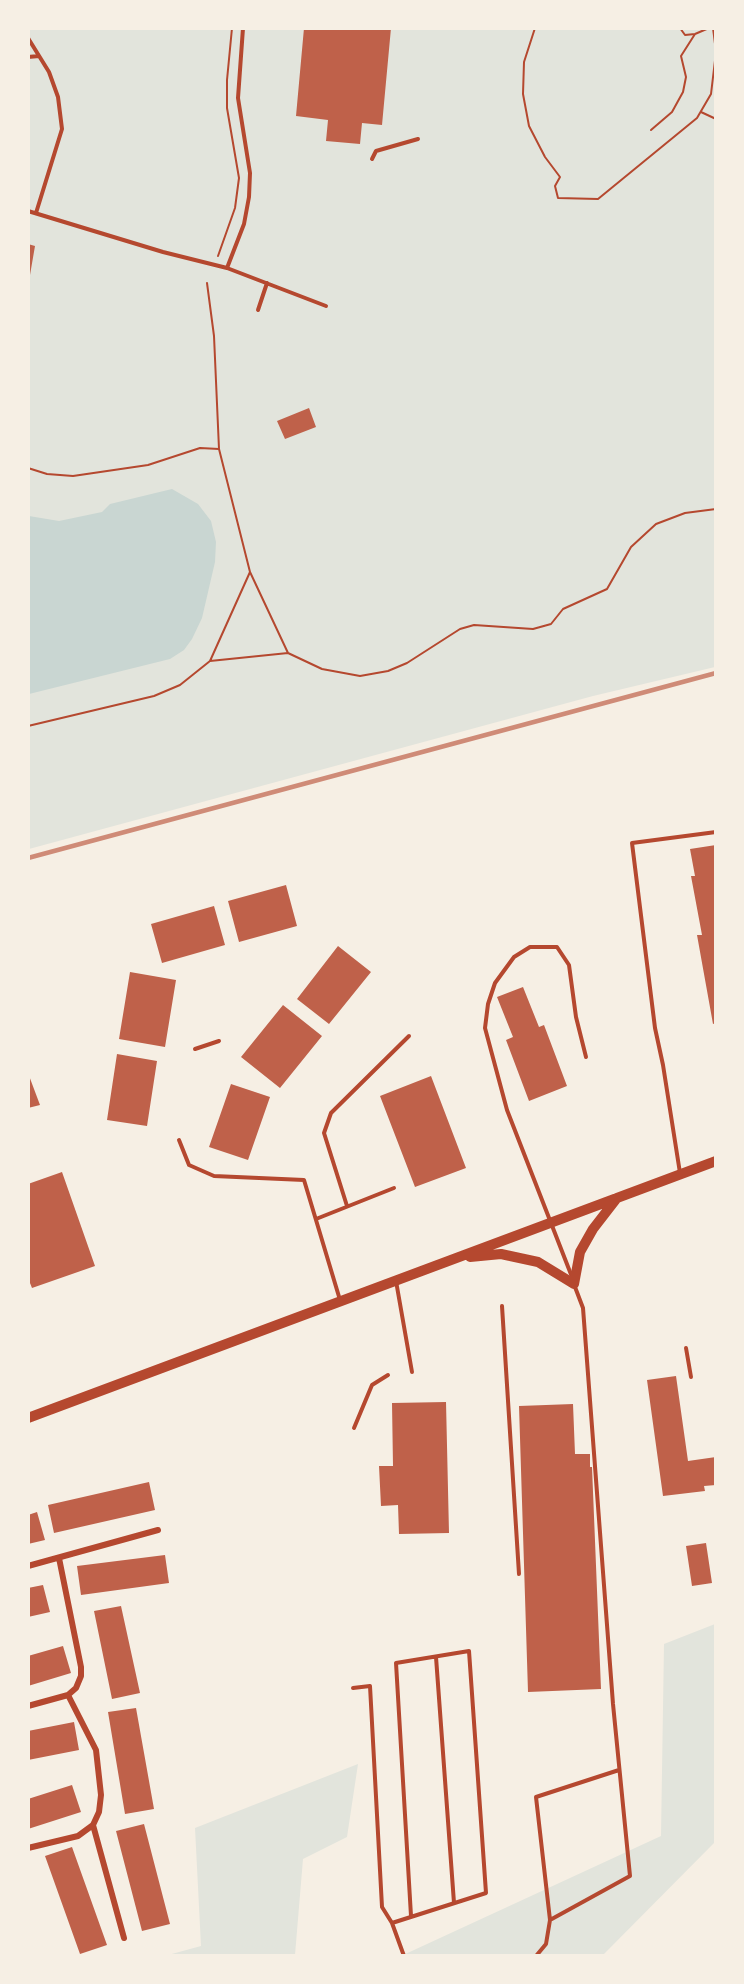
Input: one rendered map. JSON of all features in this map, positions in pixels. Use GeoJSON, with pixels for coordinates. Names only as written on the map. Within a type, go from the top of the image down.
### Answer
{"type":"FeatureCollection","features":[{"type":"Feature","properties":{"kind":"main road"},"geometry":{"type":"LineString","coordinates":[[28,1418],[716,1161]]}},
{"type":"Feature","properties":{"kind":"main road"},"geometry":{"type":"LineString","coordinates":[[454,1258],[501,1254],[538,1262],[574,1284],[580,1252],[593,1229],[617,1197]]}},
{"type":"Feature","properties":{"kind":"street"},"geometry":{"type":"LineString","coordinates":[[28,1566],[158,1530]]}},
{"type":"Feature","properties":{"kind":"street"},"geometry":{"type":"LineString","coordinates":[[28,1706],[68,1695],[76,1688],[81,1667],[59,1558]]}},
{"type":"Feature","properties":{"kind":"street"},"geometry":{"type":"LineString","coordinates":[[28,1848],[78,1836],[93,1825],[99,1812],[101,1795],[96,1750],[68,1695]]}},
{"type":"Feature","properties":{"kind":"street"},"geometry":{"type":"LineString","coordinates":[[93,1825],[123,1938]]}},
{"type":"Feature","properties":{"kind":"lane"},"geometry":{"type":"LineString","coordinates":[[227,268],[244,224],[249,197],[250,173],[238,98],[243,28]]}},
{"type":"Feature","properties":{"kind":"lane"},"geometry":{"type":"LineString","coordinates":[[28,38],[49,72],[58,97],[62,129],[36,213]]}},
{"type":"Feature","properties":{"kind":"lane"},"geometry":{"type":"LineString","coordinates":[[28,57],[39,56]]}},
{"type":"Feature","properties":{"kind":"lane"},"geometry":{"type":"LineString","coordinates":[[372,159],[376,151],[418,139]]}},
{"type":"Feature","properties":{"kind":"lane"},"geometry":{"type":"LineString","coordinates":[[28,211],[163,252],[227,268],[326,306]]}},
{"type":"Feature","properties":{"kind":"lane"},"geometry":{"type":"LineString","coordinates":[[258,310],[267,283]]}},
{"type":"Feature","properties":{"kind":"lane"},"geometry":{"type":"LineString","coordinates":[[680,1174],[655,1028],[632,843],[716,832]]}},
{"type":"Feature","properties":{"kind":"lane"},"geometry":{"type":"LineString","coordinates":[[550,1920],[630,1876],[619,1770],[584,1308],[507,1110],[485,1028],[488,1004],[495,983],[514,957],[530,947],[557,947],[569,965],[576,1017],[586,1057]]}},
{"type":"Feature","properties":{"kind":"lane"},"geometry":{"type":"LineString","coordinates":[[347,1206],[324,1133],[331,1113],[409,1036]]}},
{"type":"Feature","properties":{"kind":"lane"},"geometry":{"type":"LineString","coordinates":[[195,1049],[219,1041]]}},
{"type":"Feature","properties":{"kind":"lane"},"geometry":{"type":"LineString","coordinates":[[179,1140],[189,1165],[214,1176],[304,1180],[340,1301]]}},
{"type":"Feature","properties":{"kind":"lane"},"geometry":{"type":"LineString","coordinates":[[316,1219],[394,1188]]}},
{"type":"Feature","properties":{"kind":"lane"},"geometry":{"type":"LineString","coordinates":[[396,1280],[412,1372]]}},
{"type":"Feature","properties":{"kind":"lane"},"geometry":{"type":"LineString","coordinates":[[502,1306],[519,1574]]}},
{"type":"Feature","properties":{"kind":"lane"},"geometry":{"type":"LineString","coordinates":[[686,1348],[691,1377]]}},
{"type":"Feature","properties":{"kind":"lane"},"geometry":{"type":"LineString","coordinates":[[354,1428],[372,1385],[388,1375]]}},
{"type":"Feature","properties":{"kind":"lane"},"geometry":{"type":"LineString","coordinates":[[392,1923],[486,1893],[469,1651],[396,1663],[411,1916]]}},
{"type":"Feature","properties":{"kind":"lane"},"geometry":{"type":"LineString","coordinates":[[436,1656],[454,1903]]}},
{"type":"Feature","properties":{"kind":"lane"},"geometry":{"type":"LineString","coordinates":[[353,1688],[370,1686],[382,1907],[392,1923],[404,1956]]}},
{"type":"Feature","properties":{"kind":"lane"},"geometry":{"type":"LineString","coordinates":[[536,1956],[546,1944],[550,1920],[536,1797],[619,1770]]}},
{"type":"Feature","properties":{"kind":"path"},"geometry":{"type":"LineString","coordinates":[[218,256],[236,207],[239,178],[227,108],[232,28]]}},
{"type":"Feature","properties":{"kind":"path"},"geometry":{"type":"LineString","coordinates":[[535,28],[524,63],[523,94],[529,126],[544,157],[560,177],[555,186],[558,198],[598,198],[697,118],[711,94],[714,80],[716,52],[713,28]]}},
{"type":"Feature","properties":{"kind":"path"},"geometry":{"type":"LineString","coordinates":[[680,28],[685,35],[695,34],[709,28]]}},
{"type":"Feature","properties":{"kind":"path"},"geometry":{"type":"LineString","coordinates":[[651,130],[672,112],[683,92],[686,77],[681,56],[695,34]]}},
{"type":"Feature","properties":{"kind":"path"},"geometry":{"type":"LineString","coordinates":[[701,112],[716,119]]}},
{"type":"Feature","properties":{"kind":"path"},"geometry":{"type":"LineString","coordinates":[[207,283],[214,336],[219,449],[250,572],[288,653]]}},
{"type":"Feature","properties":{"kind":"path"},"geometry":{"type":"LineString","coordinates":[[28,468],[47,474],[74,476],[148,465],[200,448],[219,449]]}},
{"type":"Feature","properties":{"kind":"path"},"geometry":{"type":"LineString","coordinates":[[210,661],[288,653],[322,669],[360,676],[388,671],[407,663],[460,629],[474,625],[533,629],[551,624],[563,609],[607,589],[631,547],[656,524],[685,513],[716,509]]}},
{"type":"Feature","properties":{"kind":"path"},"geometry":{"type":"LineString","coordinates":[[28,726],[154,696],[180,685],[210,661],[250,572]]}},
{"type":"Feature","properties":{"kind":"shaded area"},"geometry":{"type":"Polygon","coordinates":[[[29,29],[715,29],[715,667],[593,696],[29,849],[29,29]]]}},
{"type":"Feature","properties":{"kind":"shaded area"},"geometry":{"type":"Polygon","coordinates":[[[172,489],[198,504],[211,521],[216,542],[215,562],[202,618],[192,639],[184,650],[170,659],[29,694],[29,516],[59,521],[102,512],[110,504],[172,489]]]}},
{"type":"Feature","properties":{"kind":"shaded area"},"geometry":{"type":"Polygon","coordinates":[[[715,1624],[715,1842],[603,1955],[401,1956],[661,1836],[664,1644],[715,1624]]]}},
{"type":"Feature","properties":{"kind":"shaded area"},"geometry":{"type":"Polygon","coordinates":[[[358,1764],[347,1837],[303,1859],[295,1955],[168,1955],[201,1946],[195,1828],[358,1764]]]}},
{"type":"Feature","properties":{"kind":"building"},"geometry":{"type":"Polygon","coordinates":[[[304,28],[391,28],[382,125],[362,123],[360,144],[326,141],[328,120],[296,116],[304,28]]]}},
{"type":"Feature","properties":{"kind":"building"},"geometry":{"type":"Polygon","coordinates":[[[28,244],[35,246],[30,275],[28,275],[28,244]]]}},
{"type":"Feature","properties":{"kind":"building"},"geometry":{"type":"Polygon","coordinates":[[[309,408],[316,427],[285,439],[277,421],[309,408]]]}},
{"type":"Feature","properties":{"kind":"building"},"geometry":{"type":"Polygon","coordinates":[[[716,845],[716,1023],[713,1024],[697,935],[702,935],[691,876],[695,876],[690,849],[716,845]]]}},
{"type":"Feature","properties":{"kind":"building"},"geometry":{"type":"Polygon","coordinates":[[[286,885],[297,926],[239,942],[228,901],[286,885]]]}},
{"type":"Feature","properties":{"kind":"building"},"geometry":{"type":"Polygon","coordinates":[[[214,906],[225,945],[162,963],[151,924],[214,906]]]}},
{"type":"Feature","properties":{"kind":"building"},"geometry":{"type":"Polygon","coordinates":[[[338,946],[371,972],[329,1024],[297,999],[338,946]]]}},
{"type":"Feature","properties":{"kind":"building"},"geometry":{"type":"Polygon","coordinates":[[[130,972],[176,980],[165,1047],[119,1039],[130,972]]]}},
{"type":"Feature","properties":{"kind":"building"},"geometry":{"type":"Polygon","coordinates":[[[523,987],[539,1027],[544,1025],[567,1086],[529,1101],[506,1040],[513,1037],[497,997],[523,987]]]}},
{"type":"Feature","properties":{"kind":"building"},"geometry":{"type":"Polygon","coordinates":[[[283,1005],[322,1036],[280,1088],[241,1057],[283,1005]]]}},
{"type":"Feature","properties":{"kind":"building"},"geometry":{"type":"Polygon","coordinates":[[[117,1054],[157,1061],[147,1126],[107,1120],[117,1054]]]}},
{"type":"Feature","properties":{"kind":"building"},"geometry":{"type":"Polygon","coordinates":[[[28,1073],[40,1105],[28,1108],[28,1073]]]}},
{"type":"Feature","properties":{"kind":"building"},"geometry":{"type":"Polygon","coordinates":[[[431,1076],[466,1168],[415,1187],[380,1096],[431,1076]]]}},
{"type":"Feature","properties":{"kind":"building"},"geometry":{"type":"Polygon","coordinates":[[[231,1084],[270,1097],[248,1160],[209,1147],[231,1084]]]}},
{"type":"Feature","properties":{"kind":"building"},"geometry":{"type":"Polygon","coordinates":[[[62,1172],[95,1266],[32,1288],[28,1278],[28,1184],[62,1172]]]}},
{"type":"Feature","properties":{"kind":"building"},"geometry":{"type":"Polygon","coordinates":[[[676,1376],[688,1461],[716,1457],[716,1485],[704,1486],[705,1491],[663,1496],[647,1380],[676,1376]]]}},
{"type":"Feature","properties":{"kind":"building"},"geometry":{"type":"Polygon","coordinates":[[[446,1402],[449,1533],[399,1534],[398,1505],[381,1506],[379,1466],[393,1466],[392,1403],[446,1402]]]}},
{"type":"Feature","properties":{"kind":"building"},"geometry":{"type":"Polygon","coordinates":[[[573,1404],[575,1454],[590,1454],[590,1467],[592,1467],[601,1689],[528,1692],[519,1406],[573,1404]]]}},
{"type":"Feature","properties":{"kind":"building"},"geometry":{"type":"Polygon","coordinates":[[[149,1482],[155,1510],[54,1533],[48,1505],[149,1482]]]}},
{"type":"Feature","properties":{"kind":"building"},"geometry":{"type":"Polygon","coordinates":[[[37,1512],[45,1540],[28,1544],[28,1515],[37,1512]]]}},
{"type":"Feature","properties":{"kind":"building"},"geometry":{"type":"Polygon","coordinates":[[[706,1543],[712,1583],[692,1586],[686,1546],[706,1543]]]}},
{"type":"Feature","properties":{"kind":"building"},"geometry":{"type":"Polygon","coordinates":[[[165,1555],[169,1583],[81,1595],[77,1566],[165,1555]]]}},
{"type":"Feature","properties":{"kind":"building"},"geometry":{"type":"Polygon","coordinates":[[[43,1585],[50,1612],[28,1617],[28,1588],[43,1585]]]}},
{"type":"Feature","properties":{"kind":"building"},"geometry":{"type":"Polygon","coordinates":[[[121,1606],[140,1693],[112,1699],[94,1611],[121,1606]]]}},
{"type":"Feature","properties":{"kind":"building"},"geometry":{"type":"Polygon","coordinates":[[[63,1646],[71,1673],[28,1686],[28,1656],[63,1646]]]}},
{"type":"Feature","properties":{"kind":"building"},"geometry":{"type":"Polygon","coordinates":[[[136,1708],[154,1809],[125,1814],[108,1712],[136,1708]]]}},
{"type":"Feature","properties":{"kind":"building"},"geometry":{"type":"Polygon","coordinates":[[[74,1722],[79,1750],[28,1760],[28,1731],[74,1722]]]}},
{"type":"Feature","properties":{"kind":"building"},"geometry":{"type":"Polygon","coordinates":[[[72,1785],[81,1812],[28,1829],[28,1799],[72,1785]]]}},
{"type":"Feature","properties":{"kind":"building"},"geometry":{"type":"Polygon","coordinates":[[[144,1824],[170,1924],[142,1931],[116,1831],[144,1824]]]}},
{"type":"Feature","properties":{"kind":"building"},"geometry":{"type":"Polygon","coordinates":[[[72,1847],[107,1945],[80,1954],[45,1856],[72,1847]]]}},
{"type":"Feature","properties":{"kind":"railway"},"geometry":{"type":"LineString","coordinates":[[28,858],[716,673]]}}]}
